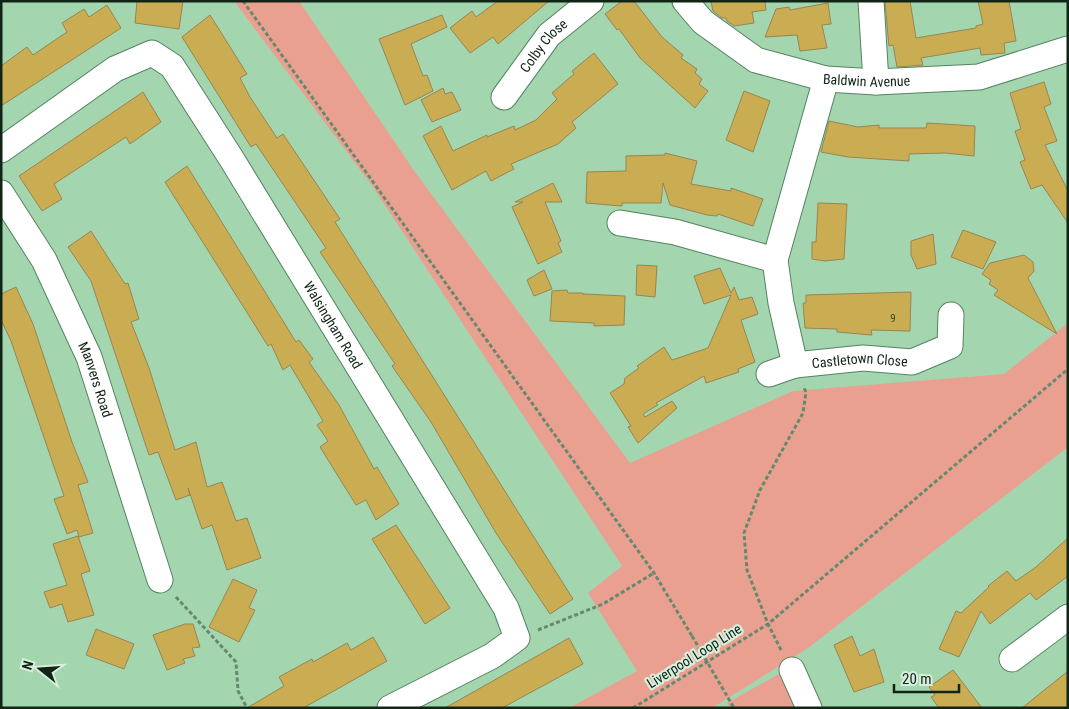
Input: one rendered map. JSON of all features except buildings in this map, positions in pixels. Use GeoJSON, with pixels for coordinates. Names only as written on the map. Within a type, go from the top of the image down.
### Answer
{"type":"FeatureCollection","features":[{"type":"Feature","properties":{"kind":"street","name":"Colby Close"},"geometry":{"type":"LineString","coordinates":[[504,97],[549,35],[591,1]]}},
{"type":"Feature","properties":{"kind":"street","name":"Baldwin Avenue"},"geometry":{"type":"LineString","coordinates":[[685,1],[703,22],[756,60],[826,79],[876,82],[979,77],[1068,49]]}},
{"type":"Feature","properties":{"kind":"street"},"geometry":{"type":"LineString","coordinates":[[871,1],[876,82]]}},
{"type":"Feature","properties":{"kind":"street","name":"Walsingham Road"},"geometry":{"type":"LineString","coordinates":[[1,150],[115,69],[152,53],[172,66],[227,151],[463,536],[506,608],[517,638]]}},
{"type":"Feature","properties":{"kind":"street","name":"Castletown Close"},"geometry":{"type":"LineString","coordinates":[[795,366],[781,303],[775,260],[826,79]]}},
{"type":"Feature","properties":{"kind":"street","name":"Manvers Road"},"geometry":{"type":"LineString","coordinates":[[1,193],[44,260],[89,357],[160,580]]}},
{"type":"Feature","properties":{"kind":"street"},"geometry":{"type":"LineString","coordinates":[[620,223],[675,232],[775,260]]}},
{"type":"Feature","properties":{"kind":"street","name":"Castletown Close"},"geometry":{"type":"LineString","coordinates":[[769,374],[795,366],[863,358],[912,362],[950,346],[951,315]]}},
{"type":"Feature","properties":{"kind":"street"},"geometry":{"type":"LineString","coordinates":[[1012,659],[1068,616]]}},
{"type":"Feature","properties":{"kind":"street"},"geometry":{"type":"LineString","coordinates":[[390,708],[492,656],[517,638]]}},
{"type":"Feature","properties":{"kind":"street"},"geometry":{"type":"LineString","coordinates":[[792,670],[809,708]]}},
{"type":"Feature","properties":{"kind":"path"},"geometry":{"type":"LineString","coordinates":[[243,1],[654,573],[734,708]]}},
{"type":"Feature","properties":{"kind":"path"},"geometry":{"type":"LineString","coordinates":[[792,670],[768,624],[747,570],[744,533],[760,490],[803,413],[806,392],[795,366]]}},
{"type":"Feature","properties":{"kind":"path","name":"Liverpool Loop Line"},"geometry":{"type":"LineString","coordinates":[[633,708],[768,624],[1068,369]]}},
{"type":"Feature","properties":{"kind":"path"},"geometry":{"type":"LineString","coordinates":[[517,638],[603,604],[654,573]]}},
{"type":"Feature","properties":{"kind":"path"},"geometry":{"type":"LineString","coordinates":[[160,580],[236,662],[238,692],[247,708]]}},
{"type":"Feature","properties":{"kind":"shaded area"},"geometry":{"type":"Polygon","coordinates":[[[234,1],[299,1],[415,172],[630,463],[793,391],[1004,374],[1068,323],[1068,447],[808,648],[712,708],[569,708],[637,671],[588,593],[622,566],[373,187],[234,1]]]}},
{"type":"Feature","properties":{"kind":"shaded area"},"geometry":{"type":"Polygon","coordinates":[[[786,670],[802,708],[730,708],[727,703],[786,670]]]}}]}
